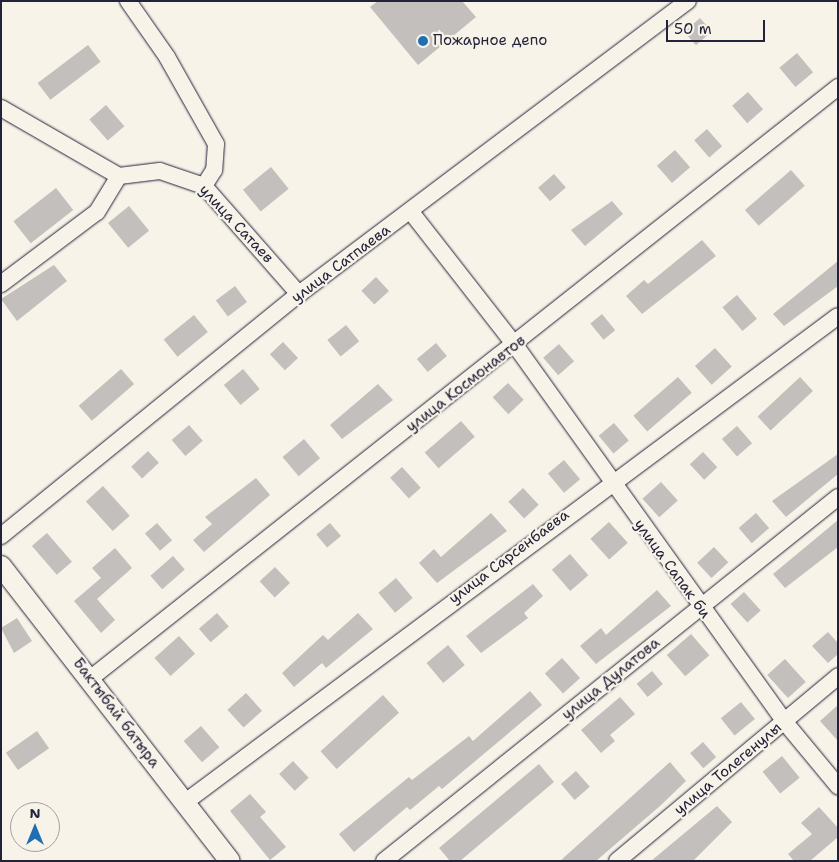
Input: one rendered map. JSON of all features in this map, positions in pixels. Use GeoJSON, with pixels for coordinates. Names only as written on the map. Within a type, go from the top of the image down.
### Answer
{"type":"FeatureCollection","features":[{"type":"Feature","properties":{"kind":"street"},"geometry":{"type":"LineString","coordinates":[[128,1],[167,57],[216,144],[214,170],[204,186]]}},
{"type":"Feature","properties":{"kind":"street","name":"улица Сатпаева"},"geometry":{"type":"LineString","coordinates":[[1,536],[299,294],[411,212],[688,1]]}},
{"type":"Feature","properties":{"kind":"street","name":"улица Космонавтов"},"geometry":{"type":"LineString","coordinates":[[91,678],[515,345],[838,87]]}},
{"type":"Feature","properties":{"kind":"street"},"geometry":{"type":"LineString","coordinates":[[1,108],[120,176],[97,212],[1,284]]}},
{"type":"Feature","properties":{"kind":"street","name":"улица Сатаев"},"geometry":{"type":"LineString","coordinates":[[120,176],[160,171],[204,186],[299,294]]}},
{"type":"Feature","properties":{"kind":"street","name":"улица Сапак би"},"geometry":{"type":"LineString","coordinates":[[411,212],[515,345],[700,608],[784,721],[838,786]]}},
{"type":"Feature","properties":{"kind":"street","name":"улица Сарсенбаева"},"geometry":{"type":"LineString","coordinates":[[184,803],[610,481],[838,316]]}},
{"type":"Feature","properties":{"kind":"street","name":"улица Дулатова"},"geometry":{"type":"LineString","coordinates":[[384,861],[838,497]]}},
{"type":"Feature","properties":{"kind":"street","name":"Бактыбай батыра"},"geometry":{"type":"LineString","coordinates":[[1,566],[91,678],[184,803],[230,861]]}},
{"type":"Feature","properties":{"kind":"street","name":"улица Толегенулы"},"geometry":{"type":"LineString","coordinates":[[617,861],[838,676]]}},
{"type":"Feature","properties":{"kind":"building","name":"Пожарное депо"},"geometry":{"type":"Polygon","coordinates":[[[378,1],[462,1],[476,17],[418,65],[370,7],[378,1]]]}},
{"type":"Feature","properties":{"kind":"building"},"geometry":{"type":"Polygon","coordinates":[[[700,18],[712,32],[696,45],[684,32],[700,18]]]}},
{"type":"Feature","properties":{"kind":"building"},"geometry":{"type":"Polygon","coordinates":[[[88,45],[101,62],[50,100],[38,83],[88,45]]]}},
{"type":"Feature","properties":{"kind":"building"},"geometry":{"type":"Polygon","coordinates":[[[797,53],[813,72],[795,87],[779,68],[797,53]]]}},
{"type":"Feature","properties":{"kind":"building"},"geometry":{"type":"Polygon","coordinates":[[[748,92],[763,109],[747,123],[732,106],[748,92]]]}},
{"type":"Feature","properties":{"kind":"building"},"geometry":{"type":"Polygon","coordinates":[[[106,105],[124,126],[108,141],[89,119],[106,105]]]}},
{"type":"Feature","properties":{"kind":"building"},"geometry":{"type":"Polygon","coordinates":[[[707,129],[722,146],[709,158],[694,140],[707,129]]]}},
{"type":"Feature","properties":{"kind":"building"},"geometry":{"type":"Polygon","coordinates":[[[675,150],[690,167],[672,183],[657,166],[675,150]]]}},
{"type":"Feature","properties":{"kind":"building"},"geometry":{"type":"Polygon","coordinates":[[[271,167],[289,189],[261,211],[243,190],[271,167]]]}},
{"type":"Feature","properties":{"kind":"building"},"geometry":{"type":"Polygon","coordinates":[[[791,170],[805,186],[759,226],[745,210],[791,170]]]}},
{"type":"Feature","properties":{"kind":"building"},"geometry":{"type":"Polygon","coordinates":[[[554,174],[566,188],[550,201],[538,188],[554,174]]]}},
{"type":"Feature","properties":{"kind":"building"},"geometry":{"type":"Polygon","coordinates":[[[56,188],[73,210],[31,243],[13,221],[56,188]]]}},
{"type":"Feature","properties":{"kind":"building"},"geometry":{"type":"Polygon","coordinates":[[[612,201],[623,214],[585,246],[571,230],[612,201]]]}},
{"type":"Feature","properties":{"kind":"building"},"geometry":{"type":"Polygon","coordinates":[[[129,206],[149,231],[128,248],[108,223],[129,206]]]}},
{"type":"Feature","properties":{"kind":"building"},"geometry":{"type":"Polygon","coordinates":[[[702,240],[716,256],[642,314],[626,296],[644,280],[648,284],[702,240]]]}},
{"type":"Feature","properties":{"kind":"building"},"geometry":{"type":"Polygon","coordinates":[[[838,261],[838,286],[784,326],[773,314],[838,261]]]}},
{"type":"Feature","properties":{"kind":"building"},"geometry":{"type":"Polygon","coordinates":[[[54,265],[67,281],[17,321],[1,299],[54,265]]]}},
{"type":"Feature","properties":{"kind":"building"},"geometry":{"type":"Polygon","coordinates":[[[376,277],[389,291],[374,305],[361,291],[376,277]]]}},
{"type":"Feature","properties":{"kind":"building"},"geometry":{"type":"Polygon","coordinates":[[[235,286],[247,302],[228,316],[216,300],[235,286]]]}},
{"type":"Feature","properties":{"kind":"building"},"geometry":{"type":"Polygon","coordinates":[[[737,295],[757,319],[742,331],[722,307],[737,295]]]}},
{"type":"Feature","properties":{"kind":"building"},"geometry":{"type":"Polygon","coordinates":[[[602,314],[615,330],[604,340],[590,323],[602,314]]]}},
{"type":"Feature","properties":{"kind":"building"},"geometry":{"type":"Polygon","coordinates":[[[194,315],[208,332],[178,357],[164,340],[194,315]]]}},
{"type":"Feature","properties":{"kind":"building"},"geometry":{"type":"Polygon","coordinates":[[[346,325],[359,341],[341,356],[327,340],[346,325]]]}},
{"type":"Feature","properties":{"kind":"building"},"geometry":{"type":"Polygon","coordinates":[[[283,342],[298,358],[285,370],[270,354],[283,342]]]}},
{"type":"Feature","properties":{"kind":"building"},"geometry":{"type":"Polygon","coordinates":[[[436,343],[447,356],[428,372],[417,359],[436,343]]]}},
{"type":"Feature","properties":{"kind":"building"},"geometry":{"type":"Polygon","coordinates":[[[559,344],[574,361],[558,375],[543,358],[559,344]]]}},
{"type":"Feature","properties":{"kind":"building"},"geometry":{"type":"Polygon","coordinates":[[[715,348],[732,367],[712,385],[695,366],[715,348]]]}},
{"type":"Feature","properties":{"kind":"building"},"geometry":{"type":"Polygon","coordinates":[[[121,369],[134,384],[92,421],[79,406],[121,369]]]}},
{"type":"Feature","properties":{"kind":"building"},"geometry":{"type":"Polygon","coordinates":[[[243,369],[260,389],[241,405],[224,385],[243,369]]]}},
{"type":"Feature","properties":{"kind":"building"},"geometry":{"type":"Polygon","coordinates":[[[678,377],[692,393],[647,432],[633,416],[678,377]]]}},
{"type":"Feature","properties":{"kind":"building"},"geometry":{"type":"Polygon","coordinates":[[[800,377],[813,391],[771,430],[758,417],[800,377]]]}},
{"type":"Feature","properties":{"kind":"building"},"geometry":{"type":"Polygon","coordinates":[[[508,383],[524,400],[508,414],[493,397],[508,383]]]}},
{"type":"Feature","properties":{"kind":"building"},"geometry":{"type":"Polygon","coordinates":[[[378,384],[393,400],[342,439],[330,425],[378,384]]]}},
{"type":"Feature","properties":{"kind":"building"},"geometry":{"type":"Polygon","coordinates":[[[461,421],[475,437],[439,468],[425,452],[461,421]]]}},
{"type":"Feature","properties":{"kind":"building"},"geometry":{"type":"Polygon","coordinates":[[[614,423],[629,441],[613,453],[599,436],[614,423]]]}},
{"type":"Feature","properties":{"kind":"building"},"geometry":{"type":"Polygon","coordinates":[[[189,425],[203,441],[185,456],[172,440],[189,425]]]}},
{"type":"Feature","properties":{"kind":"building"},"geometry":{"type":"Polygon","coordinates":[[[737,426],[752,443],[737,456],[722,439],[737,426]]]}},
{"type":"Feature","properties":{"kind":"building"},"geometry":{"type":"Polygon","coordinates":[[[304,439],[320,458],[299,476],[283,457],[304,439]]]}},
{"type":"Feature","properties":{"kind":"building"},"geometry":{"type":"Polygon","coordinates":[[[148,451],[159,463],[142,478],[131,467],[148,451]]]}},
{"type":"Feature","properties":{"kind":"building"},"geometry":{"type":"Polygon","coordinates":[[[703,452],[717,467],[704,480],[690,464],[703,452]]]}},
{"type":"Feature","properties":{"kind":"building"},"geometry":{"type":"Polygon","coordinates":[[[838,454],[838,474],[786,517],[772,501],[838,454]]]}},
{"type":"Feature","properties":{"kind":"building"},"geometry":{"type":"Polygon","coordinates":[[[564,460],[580,479],[564,493],[548,473],[564,460]]]}},
{"type":"Feature","properties":{"kind":"building"},"geometry":{"type":"Polygon","coordinates":[[[402,467],[421,488],[409,499],[390,478],[402,467]]]}},
{"type":"Feature","properties":{"kind":"building"},"geometry":{"type":"Polygon","coordinates":[[[256,478],[270,495],[204,552],[193,540],[212,524],[205,517],[256,478]]]}},
{"type":"Feature","properties":{"kind":"building"},"geometry":{"type":"Polygon","coordinates":[[[661,482],[678,501],[659,517],[642,499],[661,482]]]}},
{"type":"Feature","properties":{"kind":"building"},"geometry":{"type":"Polygon","coordinates":[[[103,486],[130,516],[113,531],[86,501],[103,486]]]}},
{"type":"Feature","properties":{"kind":"building"},"geometry":{"type":"Polygon","coordinates":[[[523,488],[539,505],[524,518],[508,502],[523,488]]]}},
{"type":"Feature","properties":{"kind":"building"},"geometry":{"type":"Polygon","coordinates":[[[491,513],[507,531],[437,583],[419,563],[434,549],[441,557],[491,513]]]}},
{"type":"Feature","properties":{"kind":"building"},"geometry":{"type":"Polygon","coordinates":[[[756,513],[769,528],[752,543],[739,528],[756,513]]]}},
{"type":"Feature","properties":{"kind":"building"},"geometry":{"type":"Polygon","coordinates":[[[838,520],[838,547],[785,588],[773,574],[838,520]]]}},
{"type":"Feature","properties":{"kind":"building"},"geometry":{"type":"Polygon","coordinates":[[[609,522],[628,543],[609,560],[590,539],[609,522]]]}},
{"type":"Feature","properties":{"kind":"building"},"geometry":{"type":"Polygon","coordinates":[[[157,523],[172,540],[160,551],[145,533],[157,523]]]}},
{"type":"Feature","properties":{"kind":"building"},"geometry":{"type":"Polygon","coordinates":[[[330,523],[341,536],[327,548],[316,535],[330,523]]]}},
{"type":"Feature","properties":{"kind":"building"},"geometry":{"type":"Polygon","coordinates":[[[47,533],[72,562],[57,575],[32,546],[47,533]]]}},
{"type":"Feature","properties":{"kind":"building"},"geometry":{"type":"Polygon","coordinates":[[[714,547],[728,562],[712,578],[697,563],[714,547]]]}},
{"type":"Feature","properties":{"kind":"building"},"geometry":{"type":"Polygon","coordinates":[[[115,548],[132,568],[97,599],[115,620],[101,633],[74,601],[101,578],[92,568],[115,548]]]}},
{"type":"Feature","properties":{"kind":"building"},"geometry":{"type":"Polygon","coordinates":[[[570,554],[588,575],[570,591],[552,570],[570,554]]]}},
{"type":"Feature","properties":{"kind":"building"},"geometry":{"type":"Polygon","coordinates":[[[173,556],[185,570],[162,589],[150,576],[173,556]]]}},
{"type":"Feature","properties":{"kind":"building"},"geometry":{"type":"Polygon","coordinates":[[[275,567],[290,583],[275,597],[260,581],[275,567]]]}},
{"type":"Feature","properties":{"kind":"building"},"geometry":{"type":"Polygon","coordinates":[[[396,578],[413,598],[395,613],[378,593],[396,578]]]}},
{"type":"Feature","properties":{"kind":"building"},"geometry":{"type":"Polygon","coordinates":[[[533,584],[543,596],[524,613],[528,618],[481,653],[466,636],[533,584]]]}},
{"type":"Feature","properties":{"kind":"building"},"geometry":{"type":"Polygon","coordinates":[[[657,590],[671,606],[596,664],[580,646],[601,628],[606,635],[657,590]]]}},
{"type":"Feature","properties":{"kind":"building"},"geometry":{"type":"Polygon","coordinates":[[[744,592],[761,611],[747,623],[731,604],[744,592]]]}},
{"type":"Feature","properties":{"kind":"building"},"geometry":{"type":"Polygon","coordinates":[[[217,613],[229,627],[211,642],[199,629],[217,613]]]}},
{"type":"Feature","properties":{"kind":"building"},"geometry":{"type":"Polygon","coordinates":[[[358,613],[373,629],[326,668],[322,663],[294,687],[282,673],[323,635],[328,640],[358,613]]]}},
{"type":"Feature","properties":{"kind":"building"},"geometry":{"type":"Polygon","coordinates":[[[17,618],[32,641],[14,653],[1,628],[17,618]]]}},
{"type":"Feature","properties":{"kind":"building"},"geometry":{"type":"Polygon","coordinates":[[[828,632],[838,643],[838,654],[828,663],[812,646],[828,632]]]}},
{"type":"Feature","properties":{"kind":"building"},"geometry":{"type":"Polygon","coordinates":[[[691,634],[709,655],[685,676],[667,655],[691,634]]]}},
{"type":"Feature","properties":{"kind":"building"},"geometry":{"type":"Polygon","coordinates":[[[179,636],[195,654],[171,676],[154,658],[179,636]]]}},
{"type":"Feature","properties":{"kind":"building"},"geometry":{"type":"Polygon","coordinates":[[[448,645],[465,665],[443,683],[427,663],[448,645]]]}},
{"type":"Feature","properties":{"kind":"building"},"geometry":{"type":"Polygon","coordinates":[[[562,658],[580,678],[563,693],[545,673],[562,658]]]}},
{"type":"Feature","properties":{"kind":"building"},"geometry":{"type":"Polygon","coordinates":[[[785,659],[806,682],[788,698],[767,675],[785,659]]]}},
{"type":"Feature","properties":{"kind":"building"},"geometry":{"type":"Polygon","coordinates":[[[652,671],[663,684],[648,697],[637,684],[652,671]]]}},
{"type":"Feature","properties":{"kind":"building"},"geometry":{"type":"Polygon","coordinates":[[[530,691],[542,705],[442,789],[439,786],[410,810],[407,807],[354,852],[339,834],[409,777],[412,780],[469,736],[473,741],[530,691]]]}},
{"type":"Feature","properties":{"kind":"building"},"geometry":{"type":"Polygon","coordinates":[[[246,693],[262,711],[243,728],[227,710],[246,693]]]}},
{"type":"Feature","properties":{"kind":"building"},"geometry":{"type":"Polygon","coordinates":[[[383,695],[399,713],[337,769],[321,751],[383,695]]]}},
{"type":"Feature","properties":{"kind":"building"},"geometry":{"type":"Polygon","coordinates":[[[620,697],[635,714],[610,735],[615,741],[601,753],[581,730],[620,697]]]}},
{"type":"Feature","properties":{"kind":"building"},"geometry":{"type":"Polygon","coordinates":[[[741,702],[755,719],[735,735],[721,718],[741,702]]]}},
{"type":"Feature","properties":{"kind":"building"},"geometry":{"type":"Polygon","coordinates":[[[838,705],[838,741],[820,721],[838,705]]]}},
{"type":"Feature","properties":{"kind":"building"},"geometry":{"type":"Polygon","coordinates":[[[201,726],[219,747],[202,762],[184,741],[201,726]]]}},
{"type":"Feature","properties":{"kind":"building"},"geometry":{"type":"Polygon","coordinates":[[[37,731],[49,748],[18,770],[6,753],[37,731]]]}},
{"type":"Feature","properties":{"kind":"building"},"geometry":{"type":"Polygon","coordinates":[[[703,742],[716,757],[703,768],[690,753],[703,742]]]}},
{"type":"Feature","properties":{"kind":"building"},"geometry":{"type":"Polygon","coordinates":[[[782,756],[800,778],[780,793],[763,772],[782,756]]]}},
{"type":"Feature","properties":{"kind":"building"},"geometry":{"type":"Polygon","coordinates":[[[293,761],[309,778],[295,791],[279,774],[293,761]]]}},
{"type":"Feature","properties":{"kind":"building"},"geometry":{"type":"Polygon","coordinates":[[[670,762],[686,781],[660,806],[596,861],[560,861],[670,762]]]}},
{"type":"Feature","properties":{"kind":"building"},"geometry":{"type":"Polygon","coordinates":[[[539,764],[554,782],[460,861],[450,861],[439,848],[539,764]]]}},
{"type":"Feature","properties":{"kind":"building"},"geometry":{"type":"Polygon","coordinates":[[[576,771],[590,787],[575,800],[561,784],[576,771]]]}},
{"type":"Feature","properties":{"kind":"building"},"geometry":{"type":"Polygon","coordinates":[[[250,794],[266,812],[260,817],[286,847],[270,860],[230,811],[250,794]]]}},
{"type":"Feature","properties":{"kind":"building"},"geometry":{"type":"Polygon","coordinates":[[[717,806],[732,822],[693,861],[651,861],[717,806]]]}},
{"type":"Feature","properties":{"kind":"building"},"geometry":{"type":"Polygon","coordinates":[[[819,807],[838,828],[838,837],[810,861],[794,861],[788,854],[812,834],[801,823],[819,807]]]}},
{"type":"Feature","properties":{"kind":"place","name":"Пожарное депо"},"geometry":{"type":"Point","coordinates":[423,41]}}]}
